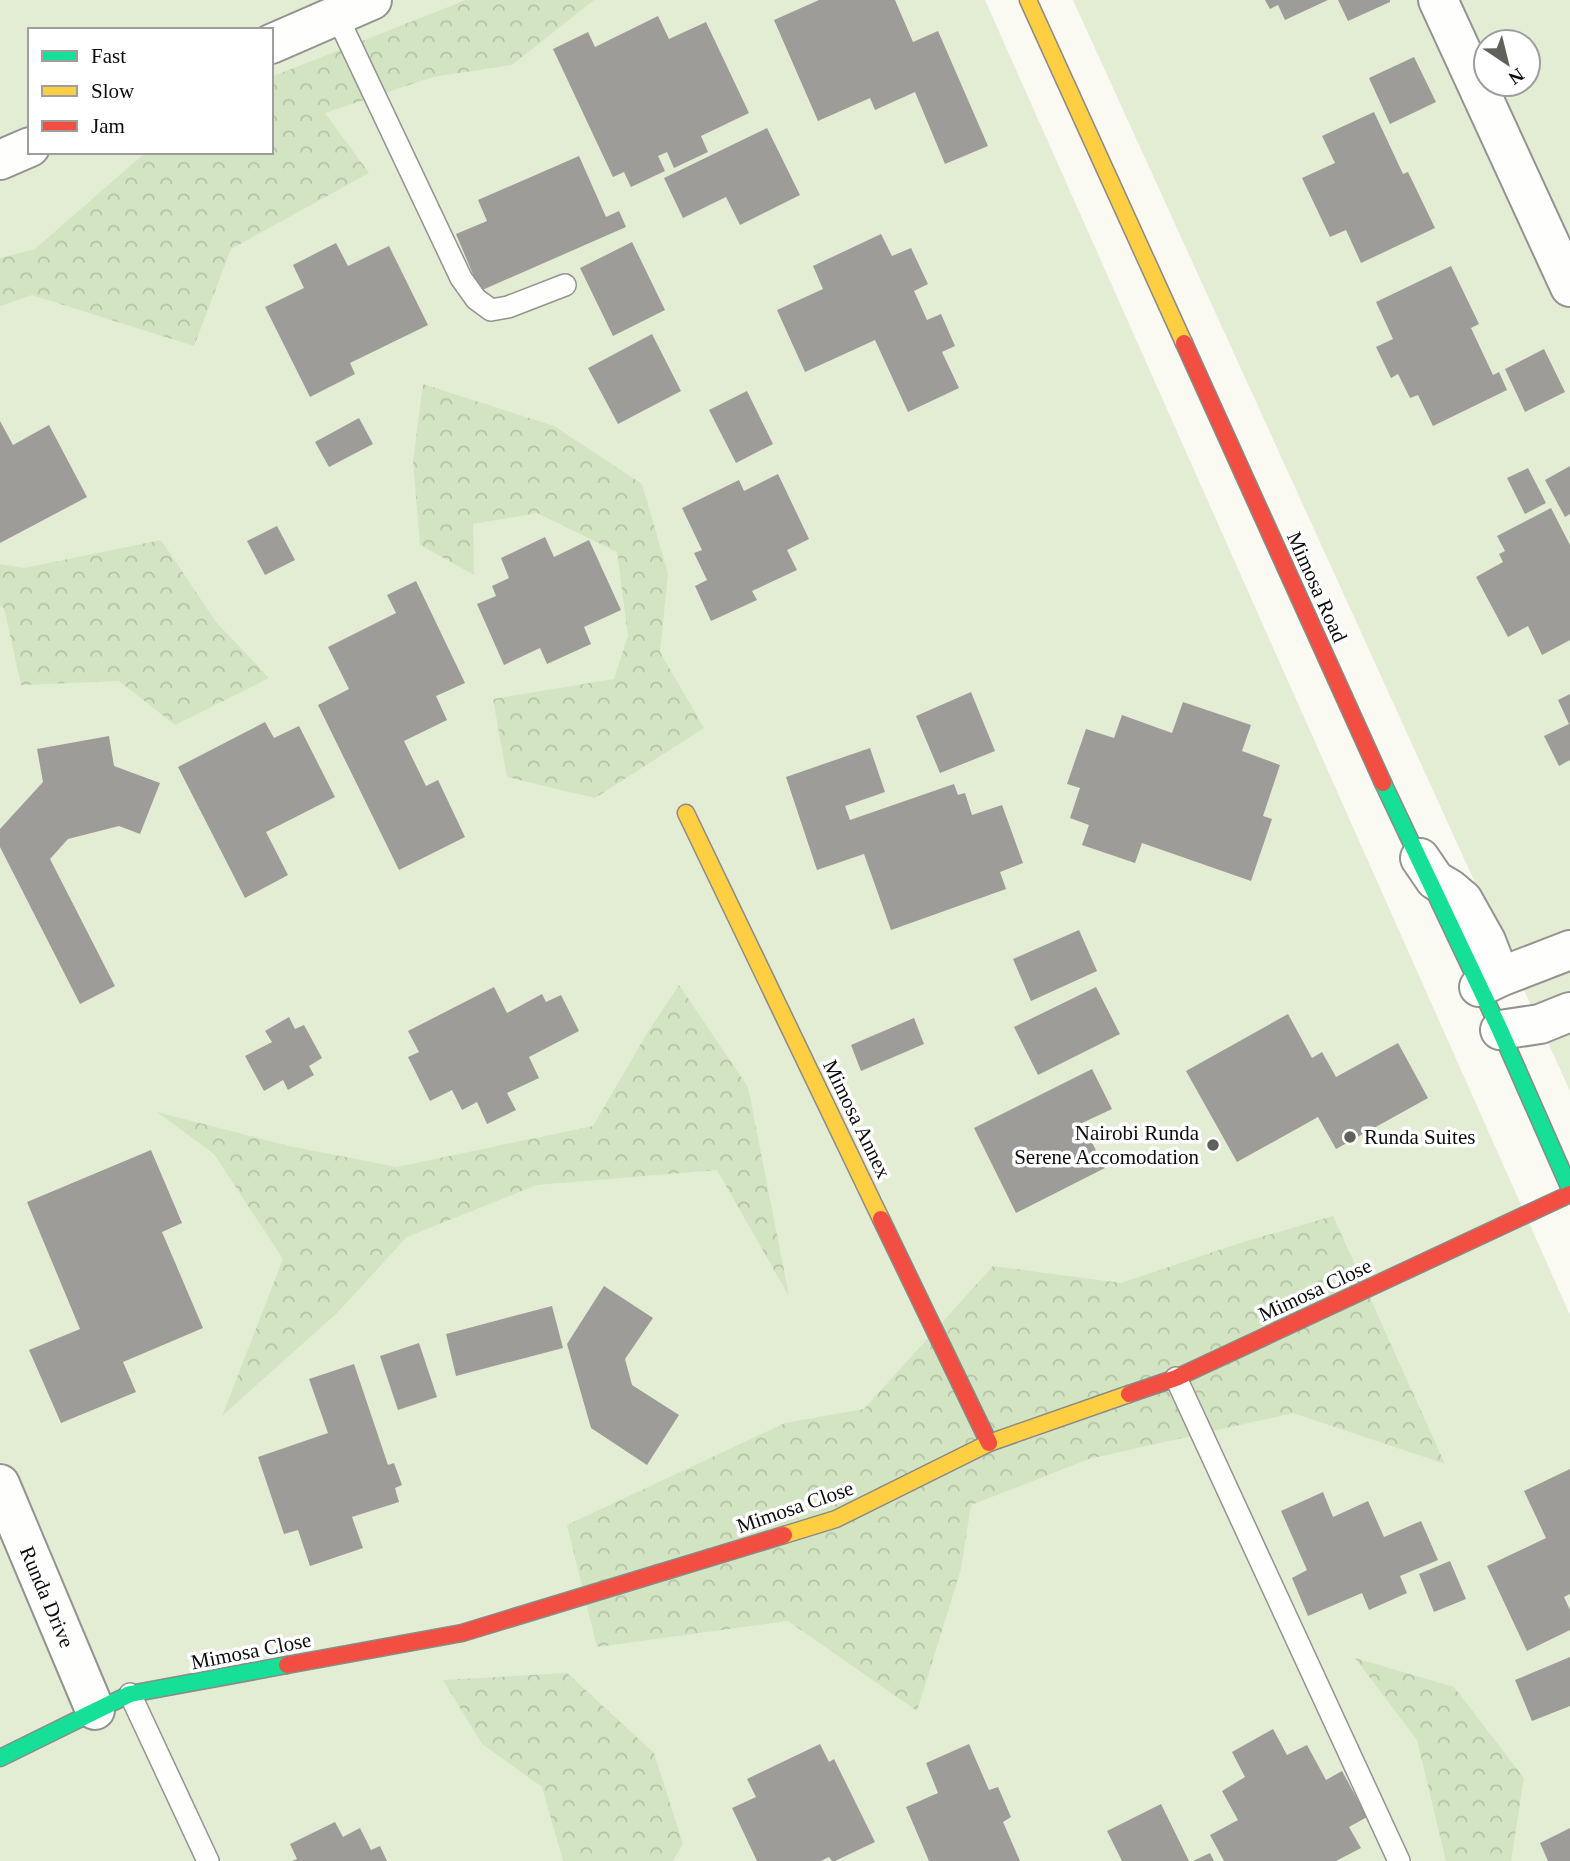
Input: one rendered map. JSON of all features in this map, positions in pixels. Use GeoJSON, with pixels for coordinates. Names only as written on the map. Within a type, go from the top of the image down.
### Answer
{"type":"FeatureCollection","features":[{"type":"Feature","properties":{"kind":"street"},"geometry":{"type":"LineString","coordinates":[[273,43],[372,0]]}},
{"type":"Feature","properties":{"kind":"street","name":"Mimosa Road"},"geometry":{"type":"LineString","coordinates":[[1028,0],[1411,845]]}},
{"type":"Feature","properties":{"kind":"street"},"geometry":{"type":"LineString","coordinates":[[1438,0],[1570,287]]}},
{"type":"Feature","properties":{"kind":"street"},"geometry":{"type":"LineString","coordinates":[[0,160],[28,148]]}},
{"type":"Feature","properties":{"kind":"street","name":"Mimosa Annex"},"geometry":{"type":"LineString","coordinates":[[686,813],[989,1443]]}},
{"type":"Feature","properties":{"kind":"street"},"geometry":{"type":"LineString","coordinates":[[1411,845],[1435,880],[1463,900],[1486,941],[1489,982],[1500,1030],[1570,1192]]}},
{"type":"Feature","properties":{"kind":"street"},"geometry":{"type":"LineString","coordinates":[[1489,982],[1570,950]]}},
{"type":"Feature","properties":{"kind":"street"},"geometry":{"type":"LineString","coordinates":[[1500,1030],[1540,1024],[1570,1012]]}},
{"type":"Feature","properties":{"kind":"street","name":"Mimosa Close"},"geometry":{"type":"LineString","coordinates":[[0,1758],[130,1695],[462,1633],[836,1519],[989,1443],[1176,1378],[1570,1192]]}},
{"type":"Feature","properties":{"kind":"street","name":"Runda Drive"},"geometry":{"type":"LineString","coordinates":[[0,1484],[95,1710]]}},
{"type":"Feature","properties":{"kind":"lane"},"geometry":{"type":"LineString","coordinates":[[337,16],[461,278],[476,299],[491,310],[508,307],[565,285]]}},
{"type":"Feature","properties":{"kind":"lane"},"geometry":{"type":"LineString","coordinates":[[1176,1378],[1399,1861]]}},
{"type":"Feature","properties":{"kind":"lane"},"geometry":{"type":"LineString","coordinates":[[130,1695],[208,1861]]}},
{"type":"Feature","properties":{"kind":"green space"},"geometry":{"type":"Polygon","coordinates":[[[0,0],[985,0],[1570,1315],[1570,1861],[0,1861],[0,0]]]}},
{"type":"Feature","properties":{"kind":"green space"},"geometry":{"type":"Polygon","coordinates":[[[466,0],[594,0],[512,65],[433,77],[325,113],[369,173],[231,249],[194,346],[32,295],[0,306],[0,258],[35,249],[144,154],[273,154],[273,76],[466,0]]]}},
{"type":"Feature","properties":{"kind":"green space"},"geometry":{"type":"Polygon","coordinates":[[[1073,0],[1570,0],[1570,1091],[1073,0]]]}},
{"type":"Feature","properties":{"kind":"green space"},"geometry":{"type":"Polygon","coordinates":[[[423,384],[554,426],[642,484],[668,573],[660,652],[704,728],[595,798],[507,777],[493,699],[614,679],[628,636],[617,552],[537,513],[473,524],[474,575],[420,545],[413,462],[423,384]]]}},
{"type":"Feature","properties":{"kind":"green space"},"geometry":{"type":"Polygon","coordinates":[[[161,540],[216,622],[269,678],[175,725],[119,681],[21,685],[4,608],[0,606],[0,564],[24,568],[161,540]]]}},
{"type":"Feature","properties":{"kind":"green space"},"geometry":{"type":"Polygon","coordinates":[[[679,985],[748,1087],[789,1296],[717,1170],[537,1185],[407,1237],[337,1313],[222,1416],[283,1259],[214,1154],[157,1112],[289,1146],[397,1167],[593,1126],[649,1030],[679,985]]]}},
{"type":"Feature","properties":{"kind":"green space"},"geometry":{"type":"Polygon","coordinates":[[[1333,1216],[1445,1464],[1293,1413],[1089,1459],[971,1505],[961,1569],[917,1711],[788,1621],[597,1647],[567,1525],[785,1423],[864,1409],[993,1266],[1121,1283],[1237,1244],[1333,1216]]]}},
{"type":"Feature","properties":{"kind":"green space"},"geometry":{"type":"Polygon","coordinates":[[[1355,1658],[1454,1687],[1524,1778],[1511,1861],[1446,1861],[1417,1740],[1355,1658]]]}},
{"type":"Feature","properties":{"kind":"green space"},"geometry":{"type":"Polygon","coordinates":[[[567,1673],[654,1753],[683,1844],[673,1861],[563,1861],[542,1787],[482,1744],[443,1680],[567,1673]]]}},
{"type":"Feature","properties":{"kind":"building"},"geometry":{"type":"Polygon","coordinates":[[[819,0],[895,0],[913,42],[938,31],[988,146],[945,164],[915,92],[875,110],[870,98],[818,121],[774,20],[819,0]]]}},
{"type":"Feature","properties":{"kind":"building"},"geometry":{"type":"Polygon","coordinates":[[[1265,0],[1328,0],[1285,20],[1278,5],[1270,9],[1265,0]]]}},
{"type":"Feature","properties":{"kind":"building"},"geometry":{"type":"Polygon","coordinates":[[[1338,0],[1390,0],[1390,2],[1348,21],[1338,0]]]}},
{"type":"Feature","properties":{"kind":"building"},"geometry":{"type":"Polygon","coordinates":[[[658,16],[669,39],[706,22],[749,113],[701,136],[708,152],[674,168],[667,152],[658,156],[665,171],[631,187],[624,172],[613,177],[553,49],[588,32],[595,47],[658,16]]]}},
{"type":"Feature","properties":{"kind":"building"},"geometry":{"type":"Polygon","coordinates":[[[1414,57],[1436,102],[1390,124],[1369,78],[1414,57]]]}},
{"type":"Feature","properties":{"kind":"building"},"geometry":{"type":"Polygon","coordinates":[[[1374,112],[1403,174],[1408,172],[1435,228],[1361,263],[1346,230],[1330,237],[1302,178],[1335,163],[1322,136],[1374,112]]]}},
{"type":"Feature","properties":{"kind":"building"},"geometry":{"type":"Polygon","coordinates":[[[767,128],[800,195],[740,225],[726,197],[683,218],[664,178],[767,128]]]}},
{"type":"Feature","properties":{"kind":"building"},"geometry":{"type":"Polygon","coordinates":[[[579,156],[606,217],[619,211],[626,227],[480,291],[456,234],[487,221],[478,200],[579,156]]]}},
{"type":"Feature","properties":{"kind":"building"},"geometry":{"type":"Polygon","coordinates":[[[881,234],[892,256],[911,248],[928,284],[914,291],[927,320],[941,314],[955,346],[942,352],[959,388],[908,412],[875,340],[805,372],[777,310],[823,289],[813,266],[881,234]]]}},
{"type":"Feature","properties":{"kind":"building"},"geometry":{"type":"Polygon","coordinates":[[[632,242],[665,310],[613,336],[580,268],[632,242]]]}},
{"type":"Feature","properties":{"kind":"building"},"geometry":{"type":"Polygon","coordinates":[[[336,243],[348,266],[389,246],[428,325],[350,363],[355,374],[310,397],[265,307],[304,288],[293,265],[336,243]]]}},
{"type":"Feature","properties":{"kind":"building"},"geometry":{"type":"Polygon","coordinates":[[[1451,266],[1479,324],[1471,328],[1493,375],[1499,372],[1507,390],[1433,426],[1418,395],[1410,398],[1398,374],[1391,378],[1376,347],[1393,339],[1376,302],[1451,266]]]}},
{"type":"Feature","properties":{"kind":"building"},"geometry":{"type":"Polygon","coordinates":[[[652,334],[681,391],[618,424],[588,368],[652,334]]]}},
{"type":"Feature","properties":{"kind":"building"},"geometry":{"type":"Polygon","coordinates":[[[1544,349],[1565,392],[1525,412],[1505,369],[1544,349]]]}},
{"type":"Feature","properties":{"kind":"building"},"geometry":{"type":"Polygon","coordinates":[[[747,391],[773,444],[736,463],[709,410],[747,391]]]}},
{"type":"Feature","properties":{"kind":"building"},"geometry":{"type":"Polygon","coordinates":[[[359,418],[373,444],[329,467],[315,442],[359,418]]]}},
{"type":"Feature","properties":{"kind":"building"},"geometry":{"type":"Polygon","coordinates":[[[0,421],[13,445],[49,425],[87,497],[0,543],[0,421]]]}},
{"type":"Feature","properties":{"kind":"building"},"geometry":{"type":"Polygon","coordinates":[[[1570,466],[1570,514],[1565,517],[1545,480],[1570,466]]]}},
{"type":"Feature","properties":{"kind":"building"},"geometry":{"type":"Polygon","coordinates":[[[1528,468],[1546,503],[1525,514],[1507,478],[1528,468]]]}},
{"type":"Feature","properties":{"kind":"building"},"geometry":{"type":"Polygon","coordinates":[[[778,474],[809,539],[787,550],[797,570],[752,591],[757,600],[711,621],[695,586],[707,580],[694,553],[702,550],[682,508],[739,480],[744,491],[778,474]]]}},
{"type":"Feature","properties":{"kind":"building"},"geometry":{"type":"Polygon","coordinates":[[[1551,508],[1570,545],[1570,640],[1542,655],[1528,626],[1508,637],[1476,577],[1503,562],[1499,554],[1505,551],[1497,536],[1551,508]]]}},
{"type":"Feature","properties":{"kind":"building"},"geometry":{"type":"Polygon","coordinates":[[[277,526],[295,560],[265,575],[247,541],[277,526]]]}},
{"type":"Feature","properties":{"kind":"building"},"geometry":{"type":"Polygon","coordinates":[[[545,537],[554,557],[589,540],[621,610],[584,627],[591,644],[547,664],[540,648],[504,665],[477,604],[496,596],[492,586],[509,578],[501,558],[545,537]]]}},
{"type":"Feature","properties":{"kind":"building"},"geometry":{"type":"Polygon","coordinates":[[[416,581],[465,683],[436,696],[447,720],[404,741],[426,786],[438,780],[465,837],[399,870],[318,705],[349,689],[328,647],[396,613],[387,595],[416,581]]]}},
{"type":"Feature","properties":{"kind":"building"},"geometry":{"type":"Polygon","coordinates":[[[971,692],[995,751],[940,773],[916,716],[971,692]]]}},
{"type":"Feature","properties":{"kind":"building"},"geometry":{"type":"Polygon","coordinates":[[[1570,694],[1570,760],[1559,766],[1544,736],[1569,724],[1558,700],[1570,694]]]}},
{"type":"Feature","properties":{"kind":"building"},"geometry":{"type":"Polygon","coordinates":[[[1183,702],[1251,725],[1242,751],[1280,765],[1263,816],[1272,819],[1251,881],[1142,843],[1135,863],[1082,845],[1089,825],[1070,818],[1080,788],[1067,784],[1086,729],[1114,738],[1122,715],[1172,733],[1183,702]]]}},
{"type":"Feature","properties":{"kind":"building"},"geometry":{"type":"Polygon","coordinates":[[[265,722],[274,738],[299,726],[335,797],[266,832],[288,875],[245,898],[178,767],[265,722]]]}},
{"type":"Feature","properties":{"kind":"building"},"geometry":{"type":"Polygon","coordinates":[[[109,736],[114,766],[160,783],[140,834],[119,826],[68,839],[50,859],[115,986],[80,1004],[0,847],[0,829],[43,782],[37,749],[109,736]]]}},
{"type":"Feature","properties":{"kind":"building"},"geometry":{"type":"Polygon","coordinates":[[[870,748],[885,792],[845,806],[850,820],[954,784],[958,795],[965,793],[972,815],[1002,805],[1023,863],[1000,872],[1006,889],[891,930],[864,854],[817,870],[786,777],[870,748]]]}},
{"type":"Feature","properties":{"kind":"building"},"geometry":{"type":"Polygon","coordinates":[[[1079,930],[1097,971],[1031,1001],[1013,959],[1079,930]]]}},
{"type":"Feature","properties":{"kind":"building"},"geometry":{"type":"Polygon","coordinates":[[[494,987],[507,1013],[542,994],[546,1002],[561,995],[579,1031],[529,1057],[539,1078],[507,1093],[516,1110],[487,1124],[477,1102],[462,1110],[452,1090],[430,1101],[408,1057],[419,1052],[408,1031],[494,987]]]}},
{"type":"Feature","properties":{"kind":"building"},"geometry":{"type":"Polygon","coordinates":[[[1096,987],[1120,1034],[1038,1075],[1014,1027],[1096,987]]]}},
{"type":"Feature","properties":{"kind":"building"},"geometry":{"type":"Polygon","coordinates":[[[1288,1014],[1312,1058],[1322,1052],[1336,1077],[1398,1043],[1428,1098],[1336,1149],[1318,1117],[1237,1162],[1186,1071],[1288,1014]]]}},
{"type":"Feature","properties":{"kind":"building"},"geometry":{"type":"Polygon","coordinates":[[[289,1017],[295,1029],[304,1025],[322,1058],[309,1066],[314,1075],[288,1090],[283,1080],[264,1091],[245,1056],[272,1042],[265,1031],[289,1017]]]}},
{"type":"Feature","properties":{"kind":"building"},"geometry":{"type":"Polygon","coordinates":[[[914,1018],[924,1044],[861,1071],[851,1045],[914,1018]]]}},
{"type":"Feature","properties":{"kind":"building"},"geometry":{"type":"Polygon","coordinates":[[[1092,1069],[1112,1109],[1082,1123],[1105,1168],[1016,1213],[974,1128],[1092,1069]]]}},
{"type":"Feature","properties":{"kind":"building"},"geometry":{"type":"Polygon","coordinates":[[[151,1150],[182,1223],[162,1232],[203,1328],[123,1362],[136,1392],[61,1423],[29,1350],[80,1329],[27,1202],[151,1150]]]}},
{"type":"Feature","properties":{"kind":"building"},"geometry":{"type":"Polygon","coordinates":[[[604,1286],[653,1318],[625,1359],[632,1385],[679,1415],[647,1465],[591,1428],[567,1344],[604,1286]]]}},
{"type":"Feature","properties":{"kind":"building"},"geometry":{"type":"Polygon","coordinates":[[[552,1306],[563,1348],[456,1376],[446,1334],[552,1306]]]}},
{"type":"Feature","properties":{"kind":"building"},"geometry":{"type":"Polygon","coordinates":[[[419,1343],[437,1397],[398,1410],[380,1356],[419,1343]]]}},
{"type":"Feature","properties":{"kind":"building"},"geometry":{"type":"Polygon","coordinates":[[[354,1364],[388,1465],[394,1463],[402,1485],[395,1488],[399,1502],[352,1517],[363,1548],[310,1566],[298,1530],[284,1534],[258,1457],[328,1433],[309,1379],[354,1364]]]}},
{"type":"Feature","properties":{"kind":"building"},"geometry":{"type":"Polygon","coordinates":[[[1570,1469],[1570,1594],[1564,1597],[1570,1610],[1570,1630],[1527,1651],[1487,1566],[1546,1538],[1524,1491],[1570,1469]]]}},
{"type":"Feature","properties":{"kind":"building"},"geometry":{"type":"Polygon","coordinates":[[[1323,1492],[1333,1517],[1368,1501],[1384,1537],[1421,1521],[1438,1560],[1400,1576],[1407,1593],[1369,1610],[1362,1593],[1308,1616],[1292,1578],[1307,1570],[1281,1511],[1323,1492]]]}},
{"type":"Feature","properties":{"kind":"building"},"geometry":{"type":"Polygon","coordinates":[[[1450,1561],[1466,1599],[1434,1612],[1419,1574],[1450,1561]]]}},
{"type":"Feature","properties":{"kind":"building"},"geometry":{"type":"Polygon","coordinates":[[[1570,1657],[1570,1706],[1532,1721],[1515,1680],[1570,1657]]]}},
{"type":"Feature","properties":{"kind":"building"},"geometry":{"type":"Polygon","coordinates":[[[1273,1729],[1287,1755],[1307,1745],[1326,1780],[1342,1771],[1367,1817],[1349,1827],[1361,1848],[1336,1861],[1224,1861],[1210,1835],[1238,1820],[1222,1791],[1245,1777],[1232,1752],[1273,1729]]]}},
{"type":"Feature","properties":{"kind":"building"},"geometry":{"type":"Polygon","coordinates":[[[820,1744],[829,1762],[834,1759],[875,1842],[835,1861],[829,1857],[821,1861],[757,1861],[732,1808],[756,1797],[747,1779],[820,1744]]]}},
{"type":"Feature","properties":{"kind":"building"},"geometry":{"type":"Polygon","coordinates":[[[969,1744],[989,1790],[998,1787],[1011,1817],[1003,1822],[1020,1861],[929,1861],[906,1807],[938,1793],[926,1763],[969,1744]]]}},
{"type":"Feature","properties":{"kind":"building"},"geometry":{"type":"Polygon","coordinates":[[[1161,1804],[1189,1861],[1122,1861],[1107,1831],[1161,1804]]]}},
{"type":"Feature","properties":{"kind":"building"},"geometry":{"type":"Polygon","coordinates":[[[335,1822],[343,1837],[360,1828],[371,1850],[380,1846],[387,1861],[292,1861],[297,1859],[290,1844],[335,1822]]]}},
{"type":"Feature","properties":{"kind":"building"},"geometry":{"type":"Polygon","coordinates":[[[1570,1828],[1570,1861],[1548,1861],[1540,1843],[1570,1828]]]}},
{"type":"Feature","properties":{"kind":"building"},"geometry":{"type":"Polygon","coordinates":[[[1210,1853],[1214,1861],[1193,1861],[1210,1853]]]}},
{"type":"Feature","properties":{"kind":"traffic: fast"},"geometry":{"type":"LineString","coordinates":[[1383,783],[1500,1030],[1570,1189]]}},
{"type":"Feature","properties":{"kind":"traffic: fast"},"geometry":{"type":"LineString","coordinates":[[0,1758],[130,1694],[287,1665]]}},
{"type":"Feature","properties":{"kind":"traffic: slow"},"geometry":{"type":"LineString","coordinates":[[1028,0],[1184,343]]}},
{"type":"Feature","properties":{"kind":"traffic: slow"},"geometry":{"type":"LineString","coordinates":[[686,813],[881,1219]]}},
{"type":"Feature","properties":{"kind":"traffic: slow"},"geometry":{"type":"LineString","coordinates":[[784,1535],[836,1519],[989,1443],[1129,1394]]}},
{"type":"Feature","properties":{"kind":"traffic: jam"},"geometry":{"type":"LineString","coordinates":[[1184,343],[1383,783]]}},
{"type":"Feature","properties":{"kind":"traffic: jam"},"geometry":{"type":"LineString","coordinates":[[1129,1394],[1176,1378],[1570,1194]]}},
{"type":"Feature","properties":{"kind":"traffic: jam"},"geometry":{"type":"LineString","coordinates":[[881,1219],[989,1443]]}},
{"type":"Feature","properties":{"kind":"traffic: jam"},"geometry":{"type":"LineString","coordinates":[[287,1665],[462,1633],[784,1535]]}},
{"type":"Feature","properties":{"kind":"place","name":"Runda Suites"},"geometry":{"type":"Point","coordinates":[1350,1137]}},
{"type":"Feature","properties":{"kind":"place","name":"Nairobi Runda Serene Accomodation"},"geometry":{"type":"Point","coordinates":[1213,1145]}}]}
